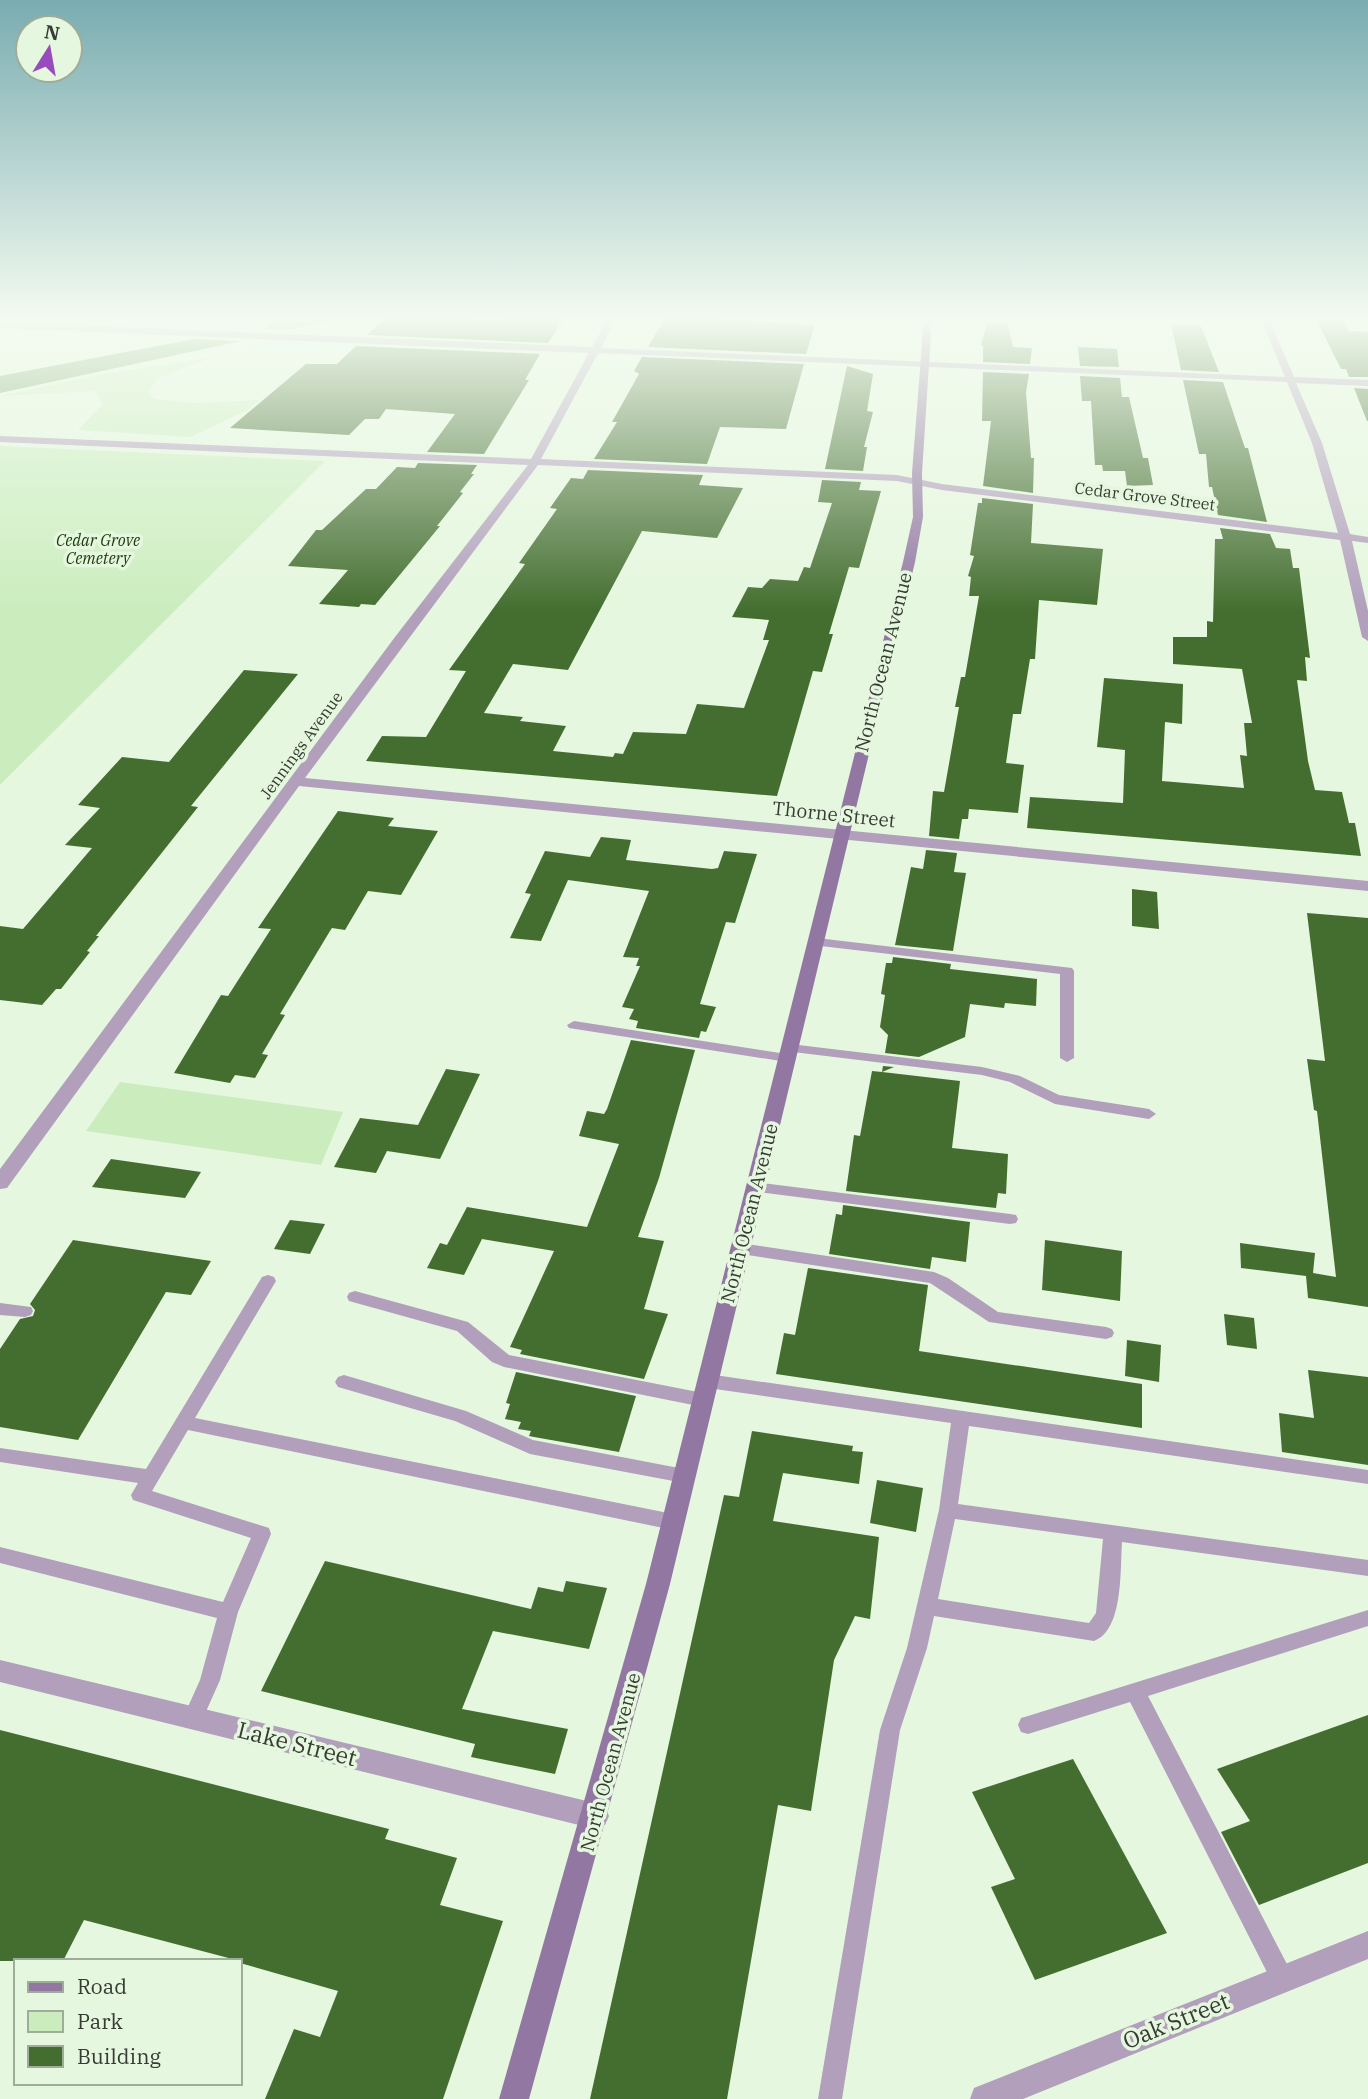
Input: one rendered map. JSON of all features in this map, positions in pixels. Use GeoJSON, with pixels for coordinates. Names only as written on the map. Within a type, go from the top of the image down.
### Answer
{"type":"FeatureCollection","features":[{"type":"Feature","properties":{"kind":"street","name":"Jennings Avenue"},"geometry":{"type":"LineString","coordinates":[[0,1183],[534,463],[560,415]]}},
{"type":"Feature","properties":{"kind":"street","name":"North Ocean Avenue"},"geometry":{"type":"LineString","coordinates":[[514,2099],[595,1816],[673,1522],[817,942],[915,536],[922,415]]}},
{"type":"Feature","properties":{"kind":"street"},"geometry":{"type":"LineString","coordinates":[[1305,415],[1317,443],[1345,537],[1368,637]]}},
{"type":"Feature","properties":{"kind":"street","name":"Cedar Grove Street"},"geometry":{"type":"LineString","coordinates":[[0,439],[918,482],[1368,540]]}},
{"type":"Feature","properties":{"kind":"street","name":"Thorne Street"},"geometry":{"type":"LineString","coordinates":[[296,781],[1368,886]]}},
{"type":"Feature","properties":{"kind":"street","name":"Lake Street"},"geometry":{"type":"LineString","coordinates":[[0,1671],[595,1816]]}},
{"type":"Feature","properties":{"kind":"street","name":"Oak Street"},"geometry":{"type":"LineString","coordinates":[[985,2099],[1026,2092],[1282,1978],[1368,1945]]}},
{"type":"Feature","properties":{"kind":"lane"},"geometry":{"type":"LineString","coordinates":[[817,942],[1061,968],[1069,975],[1067,1058]]}},
{"type":"Feature","properties":{"kind":"lane"},"geometry":{"type":"LineString","coordinates":[[574,1026],[788,1053],[982,1070],[1016,1079],[1055,1099],[1149,1114]]}},
{"type":"Feature","properties":{"kind":"lane"},"geometry":{"type":"LineString","coordinates":[[755,1187],[1010,1219]]}},
{"type":"Feature","properties":{"kind":"lane"},"geometry":{"type":"LineString","coordinates":[[740,1249],[934,1278],[954,1288],[980,1312],[995,1318],[1106,1333]]}},
{"type":"Feature","properties":{"kind":"lane"},"geometry":{"type":"LineString","coordinates":[[192,1718],[210,1680],[228,1612],[262,1534],[140,1495],[268,1280]]}},
{"type":"Feature","properties":{"kind":"lane"},"geometry":{"type":"LineString","coordinates":[[355,1297],[462,1326],[475,1333],[490,1352],[504,1361],[706,1390],[961,1418],[1368,1477]]}},
{"type":"Feature","properties":{"kind":"lane"},"geometry":{"type":"LineString","coordinates":[[0,1309],[25,1311]]}},
{"type":"Feature","properties":{"kind":"lane"},"geometry":{"type":"LineString","coordinates":[[344,1382],[460,1416],[530,1447],[684,1476]]}},
{"type":"Feature","properties":{"kind":"lane"},"geometry":{"type":"LineString","coordinates":[[830,2099],[891,1730],[926,1606],[948,1510],[961,1418]]}},
{"type":"Feature","properties":{"kind":"lane"},"geometry":{"type":"LineString","coordinates":[[183,1422],[673,1522]]}},
{"type":"Feature","properties":{"kind":"lane"},"geometry":{"type":"LineString","coordinates":[[0,1455],[150,1477]]}},
{"type":"Feature","properties":{"kind":"lane"},"geometry":{"type":"LineString","coordinates":[[948,1510],[1368,1568]]}},
{"type":"Feature","properties":{"kind":"lane"},"geometry":{"type":"LineString","coordinates":[[926,1606],[1094,1632],[1106,1615],[1113,1533]]}},
{"type":"Feature","properties":{"kind":"lane"},"geometry":{"type":"LineString","coordinates":[[0,1555],[228,1612]]}},
{"type":"Feature","properties":{"kind":"lane"},"geometry":{"type":"LineString","coordinates":[[1028,1726],[1368,1618]]}},
{"type":"Feature","properties":{"kind":"lane"},"geometry":{"type":"LineString","coordinates":[[1135,1691],[1282,1978]]}},
{"type":"Feature","properties":{"kind":"green space"},"geometry":{"type":"Polygon","coordinates":[[[92,415],[237,415],[190,437],[78,430],[92,415]]]}},
{"type":"Feature","properties":{"kind":"green space","name":"Cedar Grove Cemetery"},"geometry":{"type":"Polygon","coordinates":[[[0,446],[325,461],[0,785],[0,446]]]}},
{"type":"Feature","properties":{"kind":"green space"},"geometry":{"type":"Polygon","coordinates":[[[120,1082],[343,1112],[321,1165],[86,1131],[120,1082]]]}},
{"type":"Feature","properties":{"kind":"building"},"geometry":{"type":"Polygon","coordinates":[[[245,415],[382,415],[379,419],[365,419],[349,435],[230,428],[245,415]]]}},
{"type":"Feature","properties":{"kind":"building"},"geometry":{"type":"Polygon","coordinates":[[[454,415],[508,415],[484,454],[427,452],[454,415]]]}},
{"type":"Feature","properties":{"kind":"building"},"geometry":{"type":"Polygon","coordinates":[[[616,415],[790,415],[786,429],[720,427],[707,464],[594,459],[617,422],[612,422],[616,415]]]}},
{"type":"Feature","properties":{"kind":"building"},"geometry":{"type":"Polygon","coordinates":[[[837,415],[872,415],[864,447],[867,447],[863,471],[825,469],[837,415]]]}},
{"type":"Feature","properties":{"kind":"building"},"geometry":{"type":"Polygon","coordinates":[[[982,415],[1028,415],[1031,458],[1034,458],[1033,493],[983,486],[991,421],[982,421],[982,415]]]}},
{"type":"Feature","properties":{"kind":"building"},"geometry":{"type":"Polygon","coordinates":[[[1092,415],[1133,415],[1143,458],[1148,458],[1153,485],[1127,486],[1125,471],[1103,471],[1102,465],[1095,465],[1092,415]]]}},
{"type":"Feature","properties":{"kind":"building"},"geometry":{"type":"Polygon","coordinates":[[[1191,415],[1234,415],[1245,448],[1248,448],[1267,522],[1218,515],[1212,487],[1209,487],[1206,454],[1199,454],[1191,415]]]}},
{"type":"Feature","properties":{"kind":"building"},"geometry":{"type":"Polygon","coordinates":[[[418,463],[477,465],[471,474],[474,474],[460,492],[463,493],[437,526],[440,526],[375,605],[361,604],[359,607],[319,604],[348,570],[288,566],[316,530],[322,530],[366,489],[376,489],[397,467],[415,468],[418,463]]]}},
{"type":"Feature","properties":{"kind":"building"},"geometry":{"type":"Polygon","coordinates":[[[588,470],[703,475],[699,485],[743,488],[717,538],[642,531],[568,670],[513,664],[484,713],[523,717],[520,721],[566,726],[553,751],[613,757],[615,753],[623,754],[633,732],[686,734],[697,704],[744,708],[769,640],[763,640],[769,620],[732,617],[748,587],[762,588],[770,579],[798,581],[804,567],[810,568],[832,503],[818,502],[822,480],[861,482],[859,490],[881,491],[859,568],[849,567],[829,634],[833,634],[822,672],[813,671],[777,796],[366,761],[382,736],[426,737],[466,671],[449,670],[525,564],[519,563],[557,509],[550,508],[571,478],[583,479],[588,470]]]}},
{"type":"Feature","properties":{"kind":"building"},"geometry":{"type":"Polygon","coordinates":[[[982,498],[1033,504],[1031,543],[1103,549],[1097,605],[1039,600],[1035,659],[1030,659],[1021,714],[1013,714],[1006,763],[1024,765],[1018,813],[969,809],[968,819],[962,819],[959,839],[929,836],[933,791],[944,792],[959,707],[955,707],[961,677],[965,677],[979,596],[969,596],[971,577],[968,576],[974,556],[970,555],[978,503],[982,503],[982,498]]]}},
{"type":"Feature","properties":{"kind":"building"},"geometry":{"type":"Polygon","coordinates":[[[1220,528],[1270,534],[1276,548],[1290,549],[1293,568],[1299,568],[1310,658],[1305,657],[1307,681],[1297,680],[1308,761],[1315,790],[1342,792],[1349,823],[1355,823],[1361,856],[1027,828],[1030,797],[1123,803],[1125,750],[1097,747],[1104,678],[1183,684],[1182,724],[1165,722],[1162,781],[1244,788],[1240,755],[1247,756],[1244,723],[1252,723],[1242,669],[1173,664],[1173,637],[1207,637],[1207,621],[1213,622],[1215,539],[1223,539],[1220,528]]]}},
{"type":"Feature","properties":{"kind":"building"},"geometry":{"type":"Polygon","coordinates":[[[244,670],[298,674],[191,806],[198,807],[96,936],[99,936],[87,951],[90,952],[61,989],[56,989],[42,1005],[0,1000],[0,926],[23,929],[92,848],[65,845],[100,808],[78,805],[122,757],[169,762],[244,670]]]}},
{"type":"Feature","properties":{"kind":"building"},"geometry":{"type":"Polygon","coordinates":[[[338,811],[394,818],[388,826],[438,831],[401,895],[368,891],[345,930],[332,928],[280,1014],[285,1015],[262,1054],[268,1055],[255,1078],[235,1075],[230,1083],[174,1073],[221,995],[228,996],[271,929],[258,928],[338,811]]]}},
{"type":"Feature","properties":{"kind":"building"},"geometry":{"type":"Polygon","coordinates":[[[601,837],[631,840],[626,860],[712,869],[718,868],[724,851],[757,854],[735,923],[726,922],[700,1004],[716,1007],[706,1032],[701,1031],[699,1038],[636,1028],[638,1021],[629,1019],[634,1009],[622,1007],[640,966],[636,966],[639,958],[623,957],[649,891],[568,880],[541,941],[510,938],[531,894],[525,893],[545,851],[590,857],[601,837]]]}},
{"type":"Feature","properties":{"kind":"building"},"geometry":{"type":"Polygon","coordinates":[[[926,850],[957,853],[954,872],[966,873],[953,951],[895,945],[911,867],[923,869],[926,850]]]}},
{"type":"Feature","properties":{"kind":"building"},"geometry":{"type":"Polygon","coordinates":[[[1132,889],[1157,892],[1159,929],[1132,926],[1132,889]]]}},
{"type":"Feature","properties":{"kind":"building"},"geometry":{"type":"Polygon","coordinates":[[[1307,913],[1368,918],[1368,1307],[1308,1298],[1306,1276],[1241,1268],[1240,1243],[1315,1253],[1313,1273],[1336,1277],[1317,1111],[1314,1110],[1307,1059],[1325,1061],[1307,913]]]}},
{"type":"Feature","properties":{"kind":"building"},"geometry":{"type":"Polygon","coordinates":[[[893,957],[951,964],[950,969],[1037,979],[1036,1006],[1005,1003],[1004,1008],[970,1004],[965,1037],[919,1057],[885,1053],[888,1035],[880,1027],[885,995],[881,994],[886,963],[892,963],[893,957]]]}},
{"type":"Feature","properties":{"kind":"building"},"geometry":{"type":"Polygon","coordinates":[[[631,1040],[695,1050],[659,1178],[638,1237],[664,1241],[644,1309],[668,1314],[644,1379],[520,1354],[522,1350],[510,1347],[554,1251],[482,1239],[464,1275],[427,1268],[440,1243],[447,1245],[467,1207],[587,1227],[619,1144],[579,1136],[587,1111],[604,1114],[607,1109],[631,1040]]]}},
{"type":"Feature","properties":{"kind":"building"},"geometry":{"type":"Polygon","coordinates":[[[883,1066],[894,1067],[882,1072],[883,1066]]]}},
{"type":"Feature","properties":{"kind":"building"},"geometry":{"type":"Polygon","coordinates":[[[446,1069],[480,1074],[440,1159],[387,1151],[376,1173],[334,1167],[360,1118],[418,1125],[446,1069]]]}},
{"type":"Feature","properties":{"kind":"building"},"geometry":{"type":"Polygon","coordinates":[[[872,1071],[960,1081],[952,1148],[1008,1154],[1006,1194],[998,1193],[996,1208],[846,1191],[854,1135],[860,1136],[872,1071]]]}},
{"type":"Feature","properties":{"kind":"building"},"geometry":{"type":"Polygon","coordinates":[[[111,1159],[201,1172],[185,1198],[92,1187],[111,1159]]]}},
{"type":"Feature","properties":{"kind":"building"},"geometry":{"type":"Polygon","coordinates":[[[843,1205],[970,1222],[966,1262],[932,1257],[930,1269],[829,1254],[836,1214],[842,1215],[843,1205]]]}},
{"type":"Feature","properties":{"kind":"building"},"geometry":{"type":"Polygon","coordinates":[[[290,1220],[325,1224],[310,1254],[274,1249],[290,1220]]]}},
{"type":"Feature","properties":{"kind":"building"},"geometry":{"type":"Polygon","coordinates":[[[73,1240],[211,1261],[191,1295],[166,1292],[78,1440],[0,1427],[0,1349],[20,1319],[33,1316],[35,1310],[30,1304],[73,1240]]]}},
{"type":"Feature","properties":{"kind":"building"},"geometry":{"type":"Polygon","coordinates":[[[1045,1240],[1122,1251],[1120,1301],[1042,1290],[1045,1240]]]}},
{"type":"Feature","properties":{"kind":"building"},"geometry":{"type":"Polygon","coordinates":[[[808,1268],[928,1285],[919,1351],[1142,1384],[1142,1428],[776,1374],[784,1333],[795,1335],[808,1268]]]}},
{"type":"Feature","properties":{"kind":"building"},"geometry":{"type":"Polygon","coordinates":[[[1224,1314],[1254,1318],[1257,1349],[1227,1345],[1224,1314]]]}},
{"type":"Feature","properties":{"kind":"building"},"geometry":{"type":"Polygon","coordinates":[[[1127,1340],[1161,1345],[1159,1382],[1125,1376],[1127,1340]]]}},
{"type":"Feature","properties":{"kind":"building"},"geometry":{"type":"Polygon","coordinates":[[[1308,1370],[1368,1377],[1368,1465],[1282,1452],[1279,1413],[1314,1418],[1308,1370]]]}},
{"type":"Feature","properties":{"kind":"building"},"geometry":{"type":"Polygon","coordinates":[[[516,1372],[636,1396],[619,1452],[529,1436],[531,1431],[518,1429],[521,1422],[505,1419],[510,1404],[506,1403],[516,1372]]]}},
{"type":"Feature","properties":{"kind":"building"},"geometry":{"type":"Polygon","coordinates":[[[752,1431],[853,1446],[852,1451],[863,1452],[859,1484],[783,1473],[773,1521],[879,1537],[870,1619],[855,1616],[834,1660],[811,1811],[778,1805],[727,2099],[590,2099],[724,1495],[739,1497],[752,1431]]]}},
{"type":"Feature","properties":{"kind":"building"},"geometry":{"type":"Polygon","coordinates":[[[877,1480],[923,1488],[916,1532],[870,1523],[877,1480]]]}},
{"type":"Feature","properties":{"kind":"building"},"geometry":{"type":"Polygon","coordinates":[[[325,1561],[531,1609],[538,1587],[563,1592],[566,1581],[607,1588],[589,1649],[493,1631],[462,1709],[568,1729],[555,1774],[471,1757],[475,1744],[261,1691],[325,1561]]]}},
{"type":"Feature","properties":{"kind":"building"},"geometry":{"type":"Polygon","coordinates":[[[1368,1715],[1368,1863],[1259,1905],[1221,1832],[1250,1821],[1217,1769],[1368,1715]]]}},
{"type":"Feature","properties":{"kind":"building"},"geometry":{"type":"Polygon","coordinates":[[[0,1730],[389,1829],[385,1839],[457,1858],[440,1905],[503,1921],[443,2099],[265,2099],[294,2029],[320,2037],[338,1991],[242,1964],[242,1959],[232,1959],[84,1920],[64,1959],[0,1961],[0,1730]]]}},
{"type":"Feature","properties":{"kind":"building"},"geometry":{"type":"Polygon","coordinates":[[[1073,1759],[1167,1933],[1035,1980],[991,1887],[1015,1879],[972,1792],[1073,1759]]]}}]}
